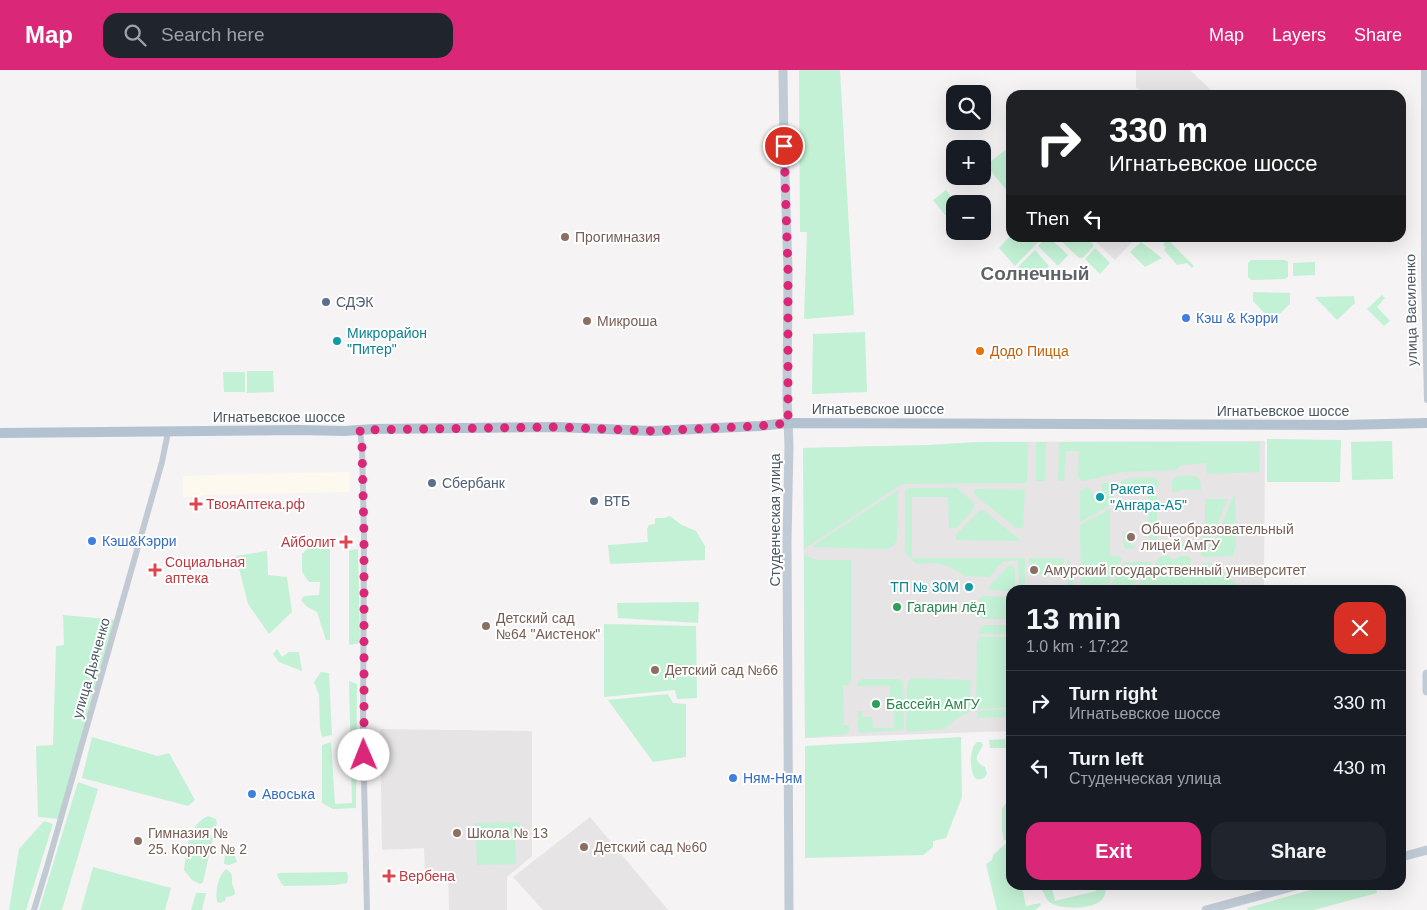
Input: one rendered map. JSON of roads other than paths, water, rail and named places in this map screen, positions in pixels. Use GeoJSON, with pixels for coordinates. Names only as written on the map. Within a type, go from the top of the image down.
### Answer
{"type":"FeatureCollection","features":[{"type":"Feature","properties":{"kind":"main road","name":"Студенческая улица"},"geometry":{"type":"LineString","coordinates":[[783,70],[788,270],[789,910]]}},
{"type":"Feature","properties":{"kind":"main road","name":"Игнатьевское шоссе"},"geometry":{"type":"LineString","coordinates":[[0,433],[556,427],[652,431],[788,423],[1343,425],[1427,422]]}},
{"type":"Feature","properties":{"kind":"main road"},"geometry":{"type":"LineString","coordinates":[[1427,674],[1427,691]]}},
{"type":"Feature","properties":{"kind":"main road"},"geometry":{"type":"LineString","coordinates":[[1406,856],[1427,850]]}},
{"type":"Feature","properties":{"kind":"main road"},"geometry":{"type":"LineString","coordinates":[[1206,910],[1280,890]]}},
{"type":"Feature","properties":{"kind":"street","name":"улица Василенко"},"geometry":{"type":"LineString","coordinates":[[1424,70],[1424,277],[1427,400]]}},
{"type":"Feature","properties":{"kind":"street"},"geometry":{"type":"LineString","coordinates":[[360,430],[362,447],[363,737],[367,910]]}},
{"type":"Feature","properties":{"kind":"street","name":"улица Дьяченко"},"geometry":{"type":"LineString","coordinates":[[34,910],[162,462],[168,432]]}},
{"type":"Feature","properties":{"kind":"place","name":"Прогимназия"},"geometry":{"type":"Point","coordinates":[565,237]}},
{"type":"Feature","properties":{"kind":"place","name":"СДЭК"},"geometry":{"type":"Point","coordinates":[326,302]}},
{"type":"Feature","properties":{"kind":"place","name":"Кэш & Кэрри"},"geometry":{"type":"Point","coordinates":[1186,318]}},
{"type":"Feature","properties":{"kind":"place","name":"Микроша"},"geometry":{"type":"Point","coordinates":[587,321]}},
{"type":"Feature","properties":{"kind":"place","name":"Микрорайон \"Питер\""},"geometry":{"type":"Point","coordinates":[337,341]}},
{"type":"Feature","properties":{"kind":"place","name":"Додо Пицца"},"geometry":{"type":"Point","coordinates":[980,351]}},
{"type":"Feature","properties":{"kind":"place","name":"Сбербанк"},"geometry":{"type":"Point","coordinates":[432,483]}},
{"type":"Feature","properties":{"kind":"place","name":"Ракета \"Ангара-А5\""},"geometry":{"type":"Point","coordinates":[1100,497]}},
{"type":"Feature","properties":{"kind":"place","name":"ВТБ"},"geometry":{"type":"Point","coordinates":[594,501]}},
{"type":"Feature","properties":{"kind":"place","name":"ТвояАптека.рф"},"geometry":{"type":"Point","coordinates":[196,504]}},
{"type":"Feature","properties":{"kind":"place","name":"Общеобразовательный лицей АмГУ"},"geometry":{"type":"Point","coordinates":[1131,537]}},
{"type":"Feature","properties":{"kind":"place","name":"Кэш&Кэрри"},"geometry":{"type":"Point","coordinates":[92,541]}},
{"type":"Feature","properties":{"kind":"place","name":"Айболит"},"geometry":{"type":"Point","coordinates":[346,542]}},
{"type":"Feature","properties":{"kind":"place","name":"Социальная аптека"},"geometry":{"type":"Point","coordinates":[155,570]}},
{"type":"Feature","properties":{"kind":"place","name":"Амурский государственный университет"},"geometry":{"type":"Point","coordinates":[1034,570]}},
{"type":"Feature","properties":{"kind":"place","name":"ТП № 30М"},"geometry":{"type":"Point","coordinates":[969,587]}},
{"type":"Feature","properties":{"kind":"place","name":"Гагарин лёд"},"geometry":{"type":"Point","coordinates":[897,607]}},
{"type":"Feature","properties":{"kind":"place","name":"Детский сад №64 \"Аистенок\""},"geometry":{"type":"Point","coordinates":[486,626]}},
{"type":"Feature","properties":{"kind":"place","name":"Детский сад №66"},"geometry":{"type":"Point","coordinates":[655,670]}},
{"type":"Feature","properties":{"kind":"place","name":"Бассейн АмГУ"},"geometry":{"type":"Point","coordinates":[876,704]}},
{"type":"Feature","properties":{"kind":"place","name":"Ням-Ням"},"geometry":{"type":"Point","coordinates":[733,778]}},
{"type":"Feature","properties":{"kind":"place","name":"Авоська"},"geometry":{"type":"Point","coordinates":[252,794]}},
{"type":"Feature","properties":{"kind":"place","name":"Школа № 13"},"geometry":{"type":"Point","coordinates":[457,833]}},
{"type":"Feature","properties":{"kind":"place","name":"Гимназия № 25. Корпус № 2"},"geometry":{"type":"Point","coordinates":[138,841]}},
{"type":"Feature","properties":{"kind":"place","name":"Детский сад №60"},"geometry":{"type":"Point","coordinates":[584,847]}},
{"type":"Feature","properties":{"kind":"place","name":"Вербена"},"geometry":{"type":"Point","coordinates":[389,876]}},
{"type":"Feature","properties":{"kind":"district","name":"Солнечный"},"geometry":{"type":"Point","coordinates":[1035,273]}}]}
